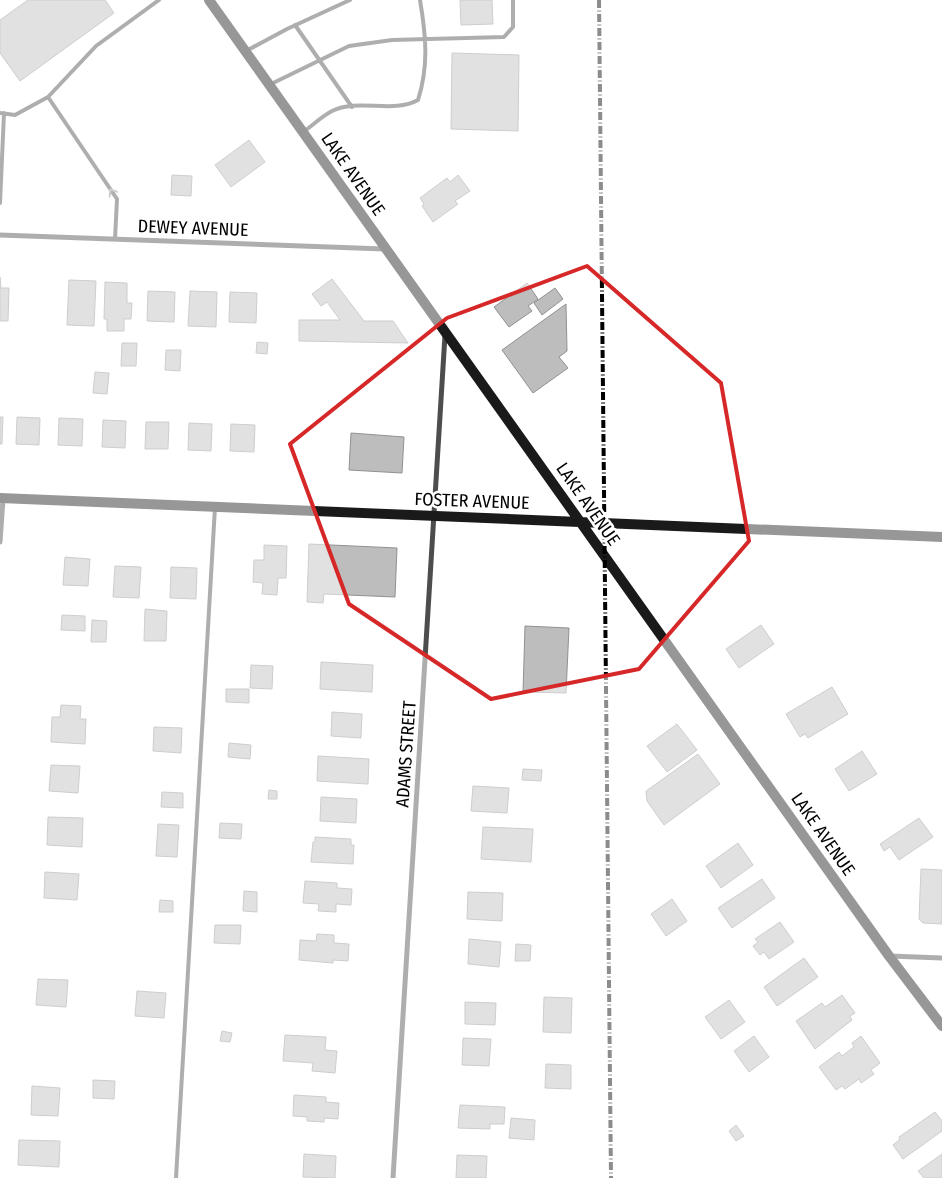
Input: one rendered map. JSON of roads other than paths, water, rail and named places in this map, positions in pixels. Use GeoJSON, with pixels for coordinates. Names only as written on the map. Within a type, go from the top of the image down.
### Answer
{"type":"FeatureCollection","features":[{"type":"Feature","properties":{"kind":"street","name":"LAKE AVENUE"},"geometry":{"type":"LineString","coordinates":[[209,0],[890,956],[942,1026]]}},
{"type":"Feature","properties":{"kind":"street","name":"DEWEY AVENUE"},"geometry":{"type":"LineString","coordinates":[[0,235],[386,249]]}},
{"type":"Feature","properties":{"kind":"street","name":"ADAMS STREET"},"geometry":{"type":"LineString","coordinates":[[393,1178],[445,331]]}},
{"type":"Feature","properties":{"kind":"street","name":"FOSTER AVENUE"},"geometry":{"type":"LineString","coordinates":[[1,498],[580,521],[942,538]]}},
{"type":"Feature","properties":{"kind":"street"},"geometry":{"type":"LineString","coordinates":[[0,542],[1,498]]}},
{"type":"Feature","properties":{"kind":"street"},"geometry":{"type":"LineString","coordinates":[[890,956],[942,958]]}},
{"type":"Feature","properties":{"kind":"lane"},"geometry":{"type":"LineString","coordinates":[[0,203],[2,113],[15,115],[48,96],[96,46],[159,0]]}},
{"type":"Feature","properties":{"kind":"lane"},"geometry":{"type":"LineString","coordinates":[[246,51],[295,25],[350,0]]}},
{"type":"Feature","properties":{"kind":"lane"},"geometry":{"type":"LineString","coordinates":[[303,132],[332,111],[352,107],[409,105],[418,100],[424,82],[427,38],[420,0]]}},
{"type":"Feature","properties":{"kind":"lane"},"geometry":{"type":"LineString","coordinates":[[269,85],[348,46],[392,40],[504,36],[513,28],[513,0]]}},
{"type":"Feature","properties":{"kind":"lane"},"geometry":{"type":"LineString","coordinates":[[295,25],[352,107]]}},
{"type":"Feature","properties":{"kind":"lane"},"geometry":{"type":"LineString","coordinates":[[48,96],[117,199],[115,239]]}},
{"type":"Feature","properties":{"kind":"lane"},"geometry":{"type":"LineString","coordinates":[[176,1178],[215,507]]}},
{"type":"Feature","properties":{"kind":"railway"},"geometry":{"type":"LineString","coordinates":[[599,0],[611,1178]]}}]}
